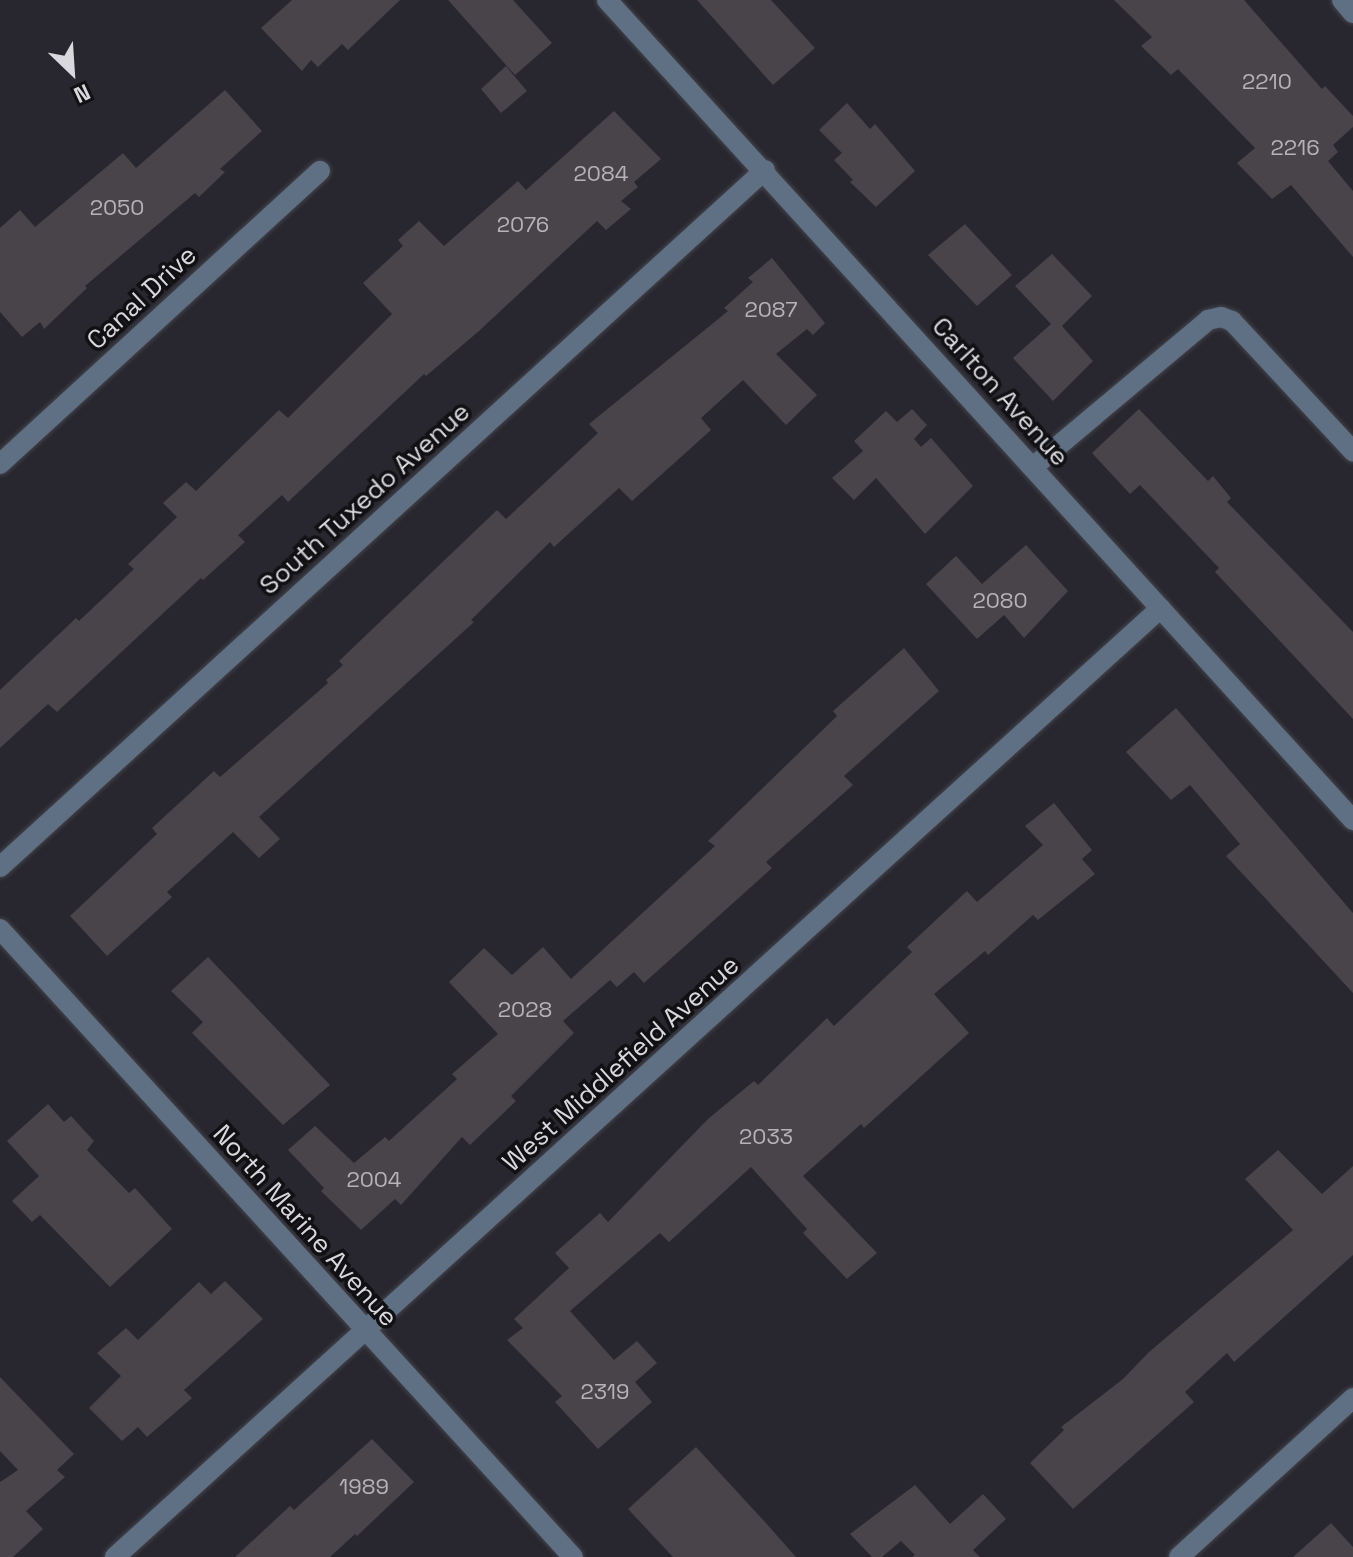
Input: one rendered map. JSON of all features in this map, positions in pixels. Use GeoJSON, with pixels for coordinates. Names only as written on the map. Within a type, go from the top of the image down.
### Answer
{"type":"FeatureCollection","features":[{"type":"Feature","properties":{"kind":"street","name":"Carlton Avenue"},"geometry":{"type":"LineString","coordinates":[[607,0],[765,170],[1353,820]]}},
{"type":"Feature","properties":{"kind":"street"},"geometry":{"type":"LineString","coordinates":[[1342,0],[1353,13]]}},
{"type":"Feature","properties":{"kind":"street","name":"South Tuxedo Avenue"},"geometry":{"type":"LineString","coordinates":[[0,867],[765,170]]}},
{"type":"Feature","properties":{"kind":"street","name":"Canal Drive"},"geometry":{"type":"LineString","coordinates":[[0,464],[320,171]]}},
{"type":"Feature","properties":{"kind":"street"},"geometry":{"type":"LineString","coordinates":[[1033,467],[1208,320],[1221,317],[1232,321],[1353,451]]}},
{"type":"Feature","properties":{"kind":"street","name":"West Middlefield Avenue"},"geometry":{"type":"LineString","coordinates":[[115,1557],[1161,608]]}},
{"type":"Feature","properties":{"kind":"street","name":"North Marine Avenue"},"geometry":{"type":"LineString","coordinates":[[0,929],[573,1557]]}},
{"type":"Feature","properties":{"kind":"street"},"geometry":{"type":"LineString","coordinates":[[1179,1557],[1353,1398]]}},
{"type":"Feature","properties":{"kind":"building"},"geometry":{"type":"Polygon","coordinates":[[[292,0],[400,0],[348,50],[342,44],[318,67],[311,60],[302,71],[261,28],[292,0]]]}},
{"type":"Feature","properties":{"kind":"building"},"geometry":{"type":"Polygon","coordinates":[[[448,0],[513,0],[552,43],[515,75],[448,0]]]}},
{"type":"Feature","properties":{"kind":"building"},"geometry":{"type":"Polygon","coordinates":[[[697,0],[771,0],[815,48],[773,85],[697,0]]]}},
{"type":"Feature","properties":{"kind":"building"},"geometry":{"type":"Polygon","coordinates":[[[1114,0],[1244,0],[1322,89],[1325,86],[1353,116],[1353,127],[1333,145],[1338,152],[1328,161],[1353,191],[1353,257],[1291,185],[1272,199],[1237,163],[1255,148],[1178,69],[1171,75],[1141,46],[1152,37],[1114,0]]]}},
{"type":"Feature","properties":{"kind":"building"},"geometry":{"type":"Polygon","coordinates":[[[506,66],[527,91],[501,113],[481,89],[506,66]]]}},
{"type":"Feature","properties":{"kind":"building"},"geometry":{"type":"Polygon","coordinates":[[[225,90],[262,131],[220,169],[225,172],[199,197],[195,193],[85,286],[87,288],[44,329],[40,322],[22,337],[0,312],[0,228],[20,210],[35,227],[123,153],[136,168],[225,90]]]}},
{"type":"Feature","properties":{"kind":"building"},"geometry":{"type":"Polygon","coordinates":[[[847,103],[870,129],[875,124],[915,171],[876,207],[850,182],[853,180],[834,160],[842,153],[819,130],[847,103]]]}},
{"type":"Feature","properties":{"kind":"building"},"geometry":{"type":"Polygon","coordinates":[[[614,111],[661,159],[634,182],[638,187],[621,201],[631,209],[606,230],[597,221],[479,331],[426,376],[424,374],[288,502],[282,495],[238,535],[245,542],[203,580],[201,578],[57,712],[48,704],[0,748],[0,690],[76,618],[79,621],[134,569],[128,564],[177,517],[163,503],[186,482],[196,491],[279,410],[288,418],[392,314],[363,283],[403,246],[398,240],[419,221],[444,246],[518,181],[526,190],[614,111]]]}},
{"type":"Feature","properties":{"kind":"building"},"geometry":{"type":"Polygon","coordinates":[[[965,224],[1012,275],[977,306],[928,255],[965,224]]]}},
{"type":"Feature","properties":{"kind":"building"},"geometry":{"type":"Polygon","coordinates":[[[1052,254],[1092,296],[1062,326],[1093,361],[1053,401],[1013,358],[1051,324],[1015,286],[1052,254]]]}},
{"type":"Feature","properties":{"kind":"building"},"geometry":{"type":"Polygon","coordinates":[[[772,258],[825,323],[813,335],[807,329],[776,354],[817,395],[786,425],[743,380],[701,418],[711,430],[632,501],[619,488],[554,547],[550,542],[471,620],[474,622],[259,817],[280,839],[259,858],[233,832],[167,892],[172,897],[107,956],[70,916],[157,834],[152,828],[214,771],[220,777],[328,683],[326,680],[343,665],[339,661],[497,510],[506,519],[598,433],[589,424],[728,311],[724,308],[753,282],[748,278],[772,258]]]}},
{"type":"Feature","properties":{"kind":"building"},"geometry":{"type":"Polygon","coordinates":[[[912,409],[927,425],[914,439],[921,447],[931,438],[973,486],[925,534],[876,478],[854,500],[832,478],[863,451],[854,441],[886,411],[897,422],[912,409]]]}},
{"type":"Feature","properties":{"kind":"building"},"geometry":{"type":"Polygon","coordinates":[[[1139,409],[1208,481],[1213,476],[1231,498],[1227,502],[1353,632],[1353,719],[1215,572],[1219,568],[1140,485],[1130,494],[1092,453],[1139,409]]]}},
{"type":"Feature","properties":{"kind":"building"},"geometry":{"type":"Polygon","coordinates":[[[1026,545],[1068,591],[1024,638],[1004,615],[977,639],[926,584],[956,556],[982,584],[1026,545]]]}},
{"type":"Feature","properties":{"kind":"building"},"geometry":{"type":"Polygon","coordinates":[[[904,648],[939,691],[844,776],[853,785],[766,862],[772,868],[644,983],[634,972],[617,987],[610,980],[563,1021],[574,1033],[511,1096],[516,1101],[470,1145],[462,1137],[401,1205],[395,1199],[361,1230],[321,1191],[324,1188],[288,1150],[315,1126],[354,1163],[385,1137],[389,1141],[457,1079],[452,1074],[498,1034],[449,982],[484,948],[512,975],[543,947],[571,979],[715,846],[708,841],[837,716],[833,711],[904,648]]]}},
{"type":"Feature","properties":{"kind":"building"},"geometry":{"type":"Polygon","coordinates":[[[1176,708],[1353,913],[1353,993],[1226,856],[1240,844],[1190,785],[1171,800],[1126,752],[1176,708]]]}},
{"type":"Feature","properties":{"kind":"building"},"geometry":{"type":"Polygon","coordinates":[[[1054,803],[1092,850],[1082,859],[1095,874],[1038,920],[1033,915],[988,955],[985,951],[934,994],[969,1033],[864,1128],[861,1124],[803,1176],[877,1253],[847,1279],[803,1233],[807,1229],[751,1167],[669,1242],[660,1233],[570,1311],[614,1360],[637,1341],[657,1363],[635,1382],[652,1402],[598,1449],[555,1402],[562,1396],[507,1340],[523,1328],[514,1319],[569,1268],[555,1253],[600,1213],[608,1222],[708,1119],[754,1081],[758,1085],[827,1018],[834,1026],[912,952],[907,947],[967,891],[977,902],[1043,845],[1025,826],[1054,803]]]}},
{"type":"Feature","properties":{"kind":"building"},"geometry":{"type":"Polygon","coordinates":[[[208,957],[330,1085],[283,1125],[192,1033],[203,1022],[171,991],[208,957]]]}},
{"type":"Feature","properties":{"kind":"building"},"geometry":{"type":"Polygon","coordinates":[[[48,1104],[64,1122],[71,1116],[94,1141],[87,1150],[129,1193],[135,1188],[172,1229],[110,1287],[40,1215],[32,1222],[12,1201],[39,1176],[7,1141],[48,1104]]]}},
{"type":"Feature","properties":{"kind":"building"},"geometry":{"type":"Polygon","coordinates":[[[1278,1150],[1322,1194],[1353,1166],[1353,1255],[1234,1362],[1227,1353],[1185,1392],[1194,1402],[1073,1509],[1030,1463],[1064,1430],[1061,1427],[1123,1379],[1149,1352],[1293,1230],[1245,1179],[1278,1150]]]}},
{"type":"Feature","properties":{"kind":"building"},"geometry":{"type":"Polygon","coordinates":[[[225,1281],[263,1319],[184,1390],[192,1398],[147,1437],[138,1427],[122,1441],[89,1408],[121,1376],[97,1353],[126,1328],[138,1340],[199,1282],[211,1294],[225,1281]]]}},
{"type":"Feature","properties":{"kind":"building"},"geometry":{"type":"Polygon","coordinates":[[[0,1377],[74,1454],[57,1470],[65,1477],[26,1511],[43,1529],[13,1557],[0,1557],[0,1482],[18,1470],[0,1451],[0,1377]]]}},
{"type":"Feature","properties":{"kind":"building"},"geometry":{"type":"Polygon","coordinates":[[[372,1439],[414,1482],[357,1536],[355,1534],[330,1557],[235,1557],[290,1506],[294,1510],[372,1439]]]}},
{"type":"Feature","properties":{"kind":"building"},"geometry":{"type":"Polygon","coordinates":[[[696,1447],[796,1557],[673,1557],[628,1509],[696,1447]]]}},
{"type":"Feature","properties":{"kind":"building"},"geometry":{"type":"Polygon","coordinates":[[[915,1485],[950,1524],[983,1494],[1006,1519],[973,1550],[980,1557],[912,1557],[915,1555],[901,1541],[882,1557],[872,1557],[850,1534],[915,1485]]]}},
{"type":"Feature","properties":{"kind":"building"},"geometry":{"type":"Polygon","coordinates":[[[1331,1523],[1353,1547],[1353,1557],[1293,1557],[1331,1523]]]}}]}
